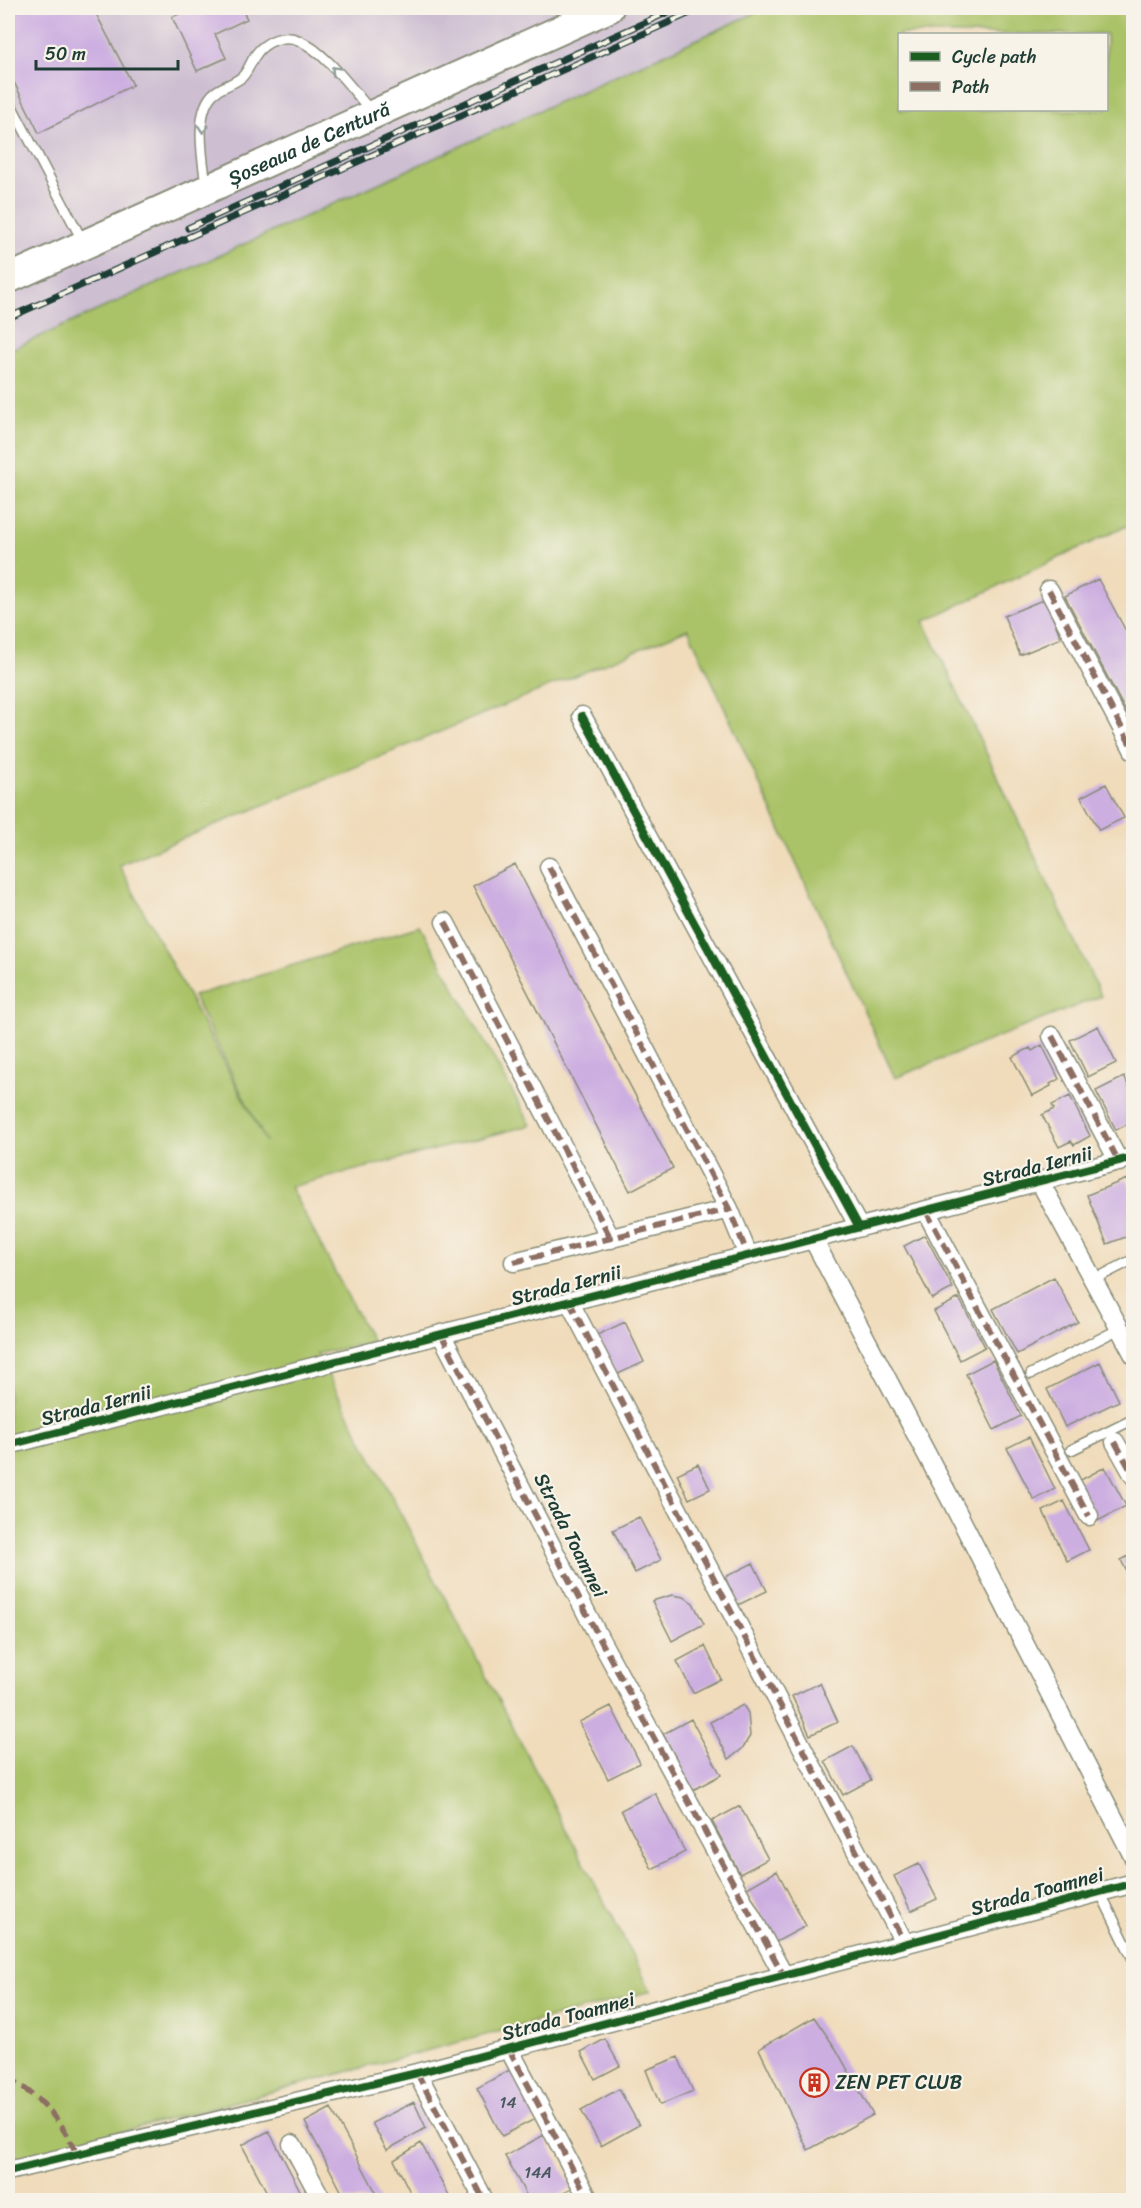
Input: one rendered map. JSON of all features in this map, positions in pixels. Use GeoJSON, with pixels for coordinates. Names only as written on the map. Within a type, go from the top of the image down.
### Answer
{"type":"FeatureCollection","features":[{"type":"Feature","properties":{"kind":"main road","name":"Șoseaua de Centură"},"geometry":{"type":"LineString","coordinates":[[8,279],[609,8]]}},
{"type":"Feature","properties":{"kind":"street"},"geometry":{"type":"LineString","coordinates":[[1049,590],[1134,751]]}},
{"type":"Feature","properties":{"kind":"street"},"geometry":{"type":"LineString","coordinates":[[582,716],[860,1227]]}},
{"type":"Feature","properties":{"kind":"street"},"geometry":{"type":"LineString","coordinates":[[549,867],[729,1209],[748,1255]]}},
{"type":"Feature","properties":{"kind":"street"},"geometry":{"type":"LineString","coordinates":[[445,922],[611,1239]]}},
{"type":"Feature","properties":{"kind":"street"},"geometry":{"type":"LineString","coordinates":[[1052,1036],[1126,1160]]}},
{"type":"Feature","properties":{"kind":"street","name":"Strada Iernii"},"geometry":{"type":"LineString","coordinates":[[8,1445],[1126,1160]]}},
{"type":"Feature","properties":{"kind":"street","name":"Strada Iernii"},"geometry":{"type":"LineString","coordinates":[[1040,1182],[1133,1351]]}},
{"type":"Feature","properties":{"kind":"street"},"geometry":{"type":"LineString","coordinates":[[514,1262],[729,1209]]}},
{"type":"Feature","properties":{"kind":"street"},"geometry":{"type":"LineString","coordinates":[[926,1211],[1089,1516]]}},
{"type":"Feature","properties":{"kind":"street"},"geometry":{"type":"LineString","coordinates":[[813,1239],[953,1504],[1134,1857]]}},
{"type":"Feature","properties":{"kind":"street"},"geometry":{"type":"LineString","coordinates":[[569,1301],[905,1944]]}},
{"type":"Feature","properties":{"kind":"street","name":"Strada Toamnei"},"geometry":{"type":"LineString","coordinates":[[441,1334],[602,1643],[784,1976]]}},
{"type":"Feature","properties":{"kind":"street"},"geometry":{"type":"LineString","coordinates":[[1115,1442],[1134,1476]]}},
{"type":"Feature","properties":{"kind":"street","name":"Strada Toamnei"},"geometry":{"type":"LineString","coordinates":[[8,2171],[417,2073],[1134,1883]]}},
{"type":"Feature","properties":{"kind":"street","name":"Strada Toamnei"},"geometry":{"type":"LineString","coordinates":[[509,2049],[589,2200]]}},
{"type":"Feature","properties":{"kind":"street"},"geometry":{"type":"LineString","coordinates":[[417,2073],[484,2200]]}},
{"type":"Feature","properties":{"kind":"street"},"geometry":{"type":"LineString","coordinates":[[292,2144],[322,2200]]}},
{"type":"Feature","properties":{"kind":"lane"},"geometry":{"type":"LineString","coordinates":[[207,189],[202,154],[205,108],[212,95],[242,76],[258,50],[279,38],[297,39],[314,51],[336,70],[374,115]]}},
{"type":"Feature","properties":{"kind":"lane"},"geometry":{"type":"LineString","coordinates":[[8,99],[85,244]]}},
{"type":"Feature","properties":{"kind":"lane"},"geometry":{"type":"LineString","coordinates":[[1093,1280],[1134,1259]]}},
{"type":"Feature","properties":{"kind":"lane"},"geometry":{"type":"LineString","coordinates":[[1031,1374],[1119,1329]]}},
{"type":"Feature","properties":{"kind":"lane"},"geometry":{"type":"LineString","coordinates":[[1071,1450],[1134,1419]]}},
{"type":"Feature","properties":{"kind":"lane"},"geometry":{"type":"LineString","coordinates":[[1100,1892],[1134,1961]]}},
{"type":"Feature","properties":{"kind":"shaded area"},"geometry":{"type":"Polygon","coordinates":[[[8,8],[766,8],[8,351],[8,8]]]}},
{"type":"Feature","properties":{"kind":"green space"},"geometry":{"type":"Polygon","coordinates":[[[766,8],[1133,8],[1133,523],[924,621],[1101,996],[895,1078],[688,629],[119,865],[266,1142],[193,996],[420,926],[531,1125],[290,1187],[372,1342],[317,1354],[651,1991],[8,2162],[8,351],[766,8]]]}},
{"type":"Feature","properties":{"kind":"building"},"geometry":{"type":"Polygon","coordinates":[[[8,8],[93,8],[133,85],[39,133],[8,70],[8,8]]]}},
{"type":"Feature","properties":{"kind":"building"},"geometry":{"type":"Polygon","coordinates":[[[193,8],[241,8],[247,19],[215,34],[226,58],[197,71],[172,17],[193,8]]]}},
{"type":"Feature","properties":{"kind":"building"},"geometry":{"type":"Polygon","coordinates":[[[1098,579],[1134,646],[1134,727],[1065,596],[1098,579]]]}},
{"type":"Feature","properties":{"kind":"building"},"geometry":{"type":"Polygon","coordinates":[[[1045,599],[1061,638],[1020,655],[1004,616],[1045,599]]]}},
{"type":"Feature","properties":{"kind":"building"},"geometry":{"type":"Polygon","coordinates":[[[1106,784],[1124,818],[1099,830],[1081,797],[1106,784]]]}},
{"type":"Feature","properties":{"kind":"building"},"geometry":{"type":"Polygon","coordinates":[[[515,864],[673,1168],[630,1191],[473,886],[515,864]]]}},
{"type":"Feature","properties":{"kind":"building"},"geometry":{"type":"Polygon","coordinates":[[[1098,1026],[1116,1063],[1088,1077],[1070,1040],[1098,1026]]]}},
{"type":"Feature","properties":{"kind":"building"},"geometry":{"type":"Polygon","coordinates":[[[1042,1045],[1059,1079],[1032,1096],[1012,1057],[1030,1048],[1032,1051],[1042,1045]]]}},
{"type":"Feature","properties":{"kind":"building"},"geometry":{"type":"Polygon","coordinates":[[[1124,1077],[1134,1096],[1134,1121],[1116,1130],[1096,1091],[1124,1077]]]}},
{"type":"Feature","properties":{"kind":"building"},"geometry":{"type":"Polygon","coordinates":[[[1070,1096],[1090,1136],[1074,1145],[1071,1141],[1059,1147],[1042,1115],[1054,1109],[1052,1105],[1070,1096]]]}},
{"type":"Feature","properties":{"kind":"building"},"geometry":{"type":"Polygon","coordinates":[[[1127,1179],[1134,1195],[1134,1234],[1107,1244],[1087,1195],[1127,1179]]]}},
{"type":"Feature","properties":{"kind":"building"},"geometry":{"type":"Polygon","coordinates":[[[925,1235],[953,1288],[932,1299],[904,1246],[925,1235]]]}},
{"type":"Feature","properties":{"kind":"building"},"geometry":{"type":"Polygon","coordinates":[[[1054,1277],[1078,1322],[1017,1354],[993,1309],[1054,1277]]]}},
{"type":"Feature","properties":{"kind":"building"},"geometry":{"type":"Polygon","coordinates":[[[959,1298],[985,1347],[960,1360],[934,1311],[959,1298]]]}},
{"type":"Feature","properties":{"kind":"building"},"geometry":{"type":"Polygon","coordinates":[[[625,1322],[644,1362],[616,1375],[597,1335],[625,1322]]]}},
{"type":"Feature","properties":{"kind":"building"},"geometry":{"type":"Polygon","coordinates":[[[993,1360],[1021,1416],[994,1430],[966,1374],[993,1360]]]}},
{"type":"Feature","properties":{"kind":"building"},"geometry":{"type":"Polygon","coordinates":[[[1100,1362],[1119,1401],[1065,1427],[1047,1389],[1100,1362]]]}},
{"type":"Feature","properties":{"kind":"building"},"geometry":{"type":"Polygon","coordinates":[[[1029,1437],[1055,1489],[1034,1500],[1007,1448],[1029,1437]]]}},
{"type":"Feature","properties":{"kind":"building"},"geometry":{"type":"Polygon","coordinates":[[[698,1464],[710,1489],[689,1499],[677,1474],[698,1464]]]}},
{"type":"Feature","properties":{"kind":"building"},"geometry":{"type":"Polygon","coordinates":[[[1105,1467],[1126,1506],[1098,1521],[1077,1482],[1105,1467]]]}},
{"type":"Feature","properties":{"kind":"building"},"geometry":{"type":"Polygon","coordinates":[[[1064,1501],[1089,1550],[1067,1561],[1043,1511],[1064,1501]]]}},
{"type":"Feature","properties":{"kind":"building"},"geometry":{"type":"Polygon","coordinates":[[[639,1517],[661,1560],[635,1573],[613,1530],[639,1517]]]}},
{"type":"Feature","properties":{"kind":"building"},"geometry":{"type":"Polygon","coordinates":[[[1134,1553],[1134,1586],[1121,1560],[1134,1553]]]}},
{"type":"Feature","properties":{"kind":"building"},"geometry":{"type":"Polygon","coordinates":[[[753,1563],[767,1591],[738,1605],[725,1577],[753,1563]]]}},
{"type":"Feature","properties":{"kind":"building"},"geometry":{"type":"Polygon","coordinates":[[[672,1595],[684,1597],[693,1603],[704,1624],[672,1641],[652,1601],[672,1595]]]}},
{"type":"Feature","properties":{"kind":"building"},"geometry":{"type":"Polygon","coordinates":[[[705,1646],[721,1679],[693,1693],[677,1661],[705,1646]]]}},
{"type":"Feature","properties":{"kind":"building"},"geometry":{"type":"Polygon","coordinates":[[[820,1683],[838,1722],[810,1735],[792,1696],[820,1683]]]}},
{"type":"Feature","properties":{"kind":"building"},"geometry":{"type":"Polygon","coordinates":[[[743,1705],[748,1713],[750,1736],[742,1749],[729,1759],[710,1722],[743,1705]]]}},
{"type":"Feature","properties":{"kind":"building"},"geometry":{"type":"Polygon","coordinates":[[[611,1706],[640,1763],[608,1779],[579,1722],[611,1706]]]}},
{"type":"Feature","properties":{"kind":"building"},"geometry":{"type":"Polygon","coordinates":[[[691,1719],[721,1775],[693,1790],[663,1734],[691,1719]]]}},
{"type":"Feature","properties":{"kind":"building"},"geometry":{"type":"Polygon","coordinates":[[[853,1746],[871,1780],[843,1795],[825,1761],[853,1746]]]}},
{"type":"Feature","properties":{"kind":"building"},"geometry":{"type":"Polygon","coordinates":[[[655,1793],[685,1852],[652,1869],[621,1810],[655,1793]]]}},
{"type":"Feature","properties":{"kind":"building"},"geometry":{"type":"Polygon","coordinates":[[[740,1806],[768,1859],[740,1874],[712,1821],[740,1806]]]}},
{"type":"Feature","properties":{"kind":"building"},"geometry":{"type":"Polygon","coordinates":[[[919,1864],[937,1899],[911,1911],[894,1876],[919,1864]]]}},
{"type":"Feature","properties":{"kind":"building"},"geometry":{"type":"Polygon","coordinates":[[[777,1871],[806,1926],[776,1942],[747,1888],[777,1871]]]}},
{"type":"Feature","properties":{"kind":"building","name":"ZEN PET CLUB"},"geometry":{"type":"Polygon","coordinates":[[[814,2017],[836,2049],[873,2115],[808,2150],[759,2049],[814,2017]]]}},
{"type":"Feature","properties":{"kind":"building"},"geometry":{"type":"Polygon","coordinates":[[[605,2039],[620,2066],[595,2079],[581,2052],[605,2039]]]}},
{"type":"Feature","properties":{"kind":"building"},"geometry":{"type":"Polygon","coordinates":[[[678,2057],[693,2091],[660,2105],[646,2070],[678,2057]]]}},
{"type":"Feature","properties":{"kind":"building"},"geometry":{"type":"Polygon","coordinates":[[[513,2068],[539,2117],[502,2136],[477,2088],[513,2068]]]}},
{"type":"Feature","properties":{"kind":"building"},"geometry":{"type":"Polygon","coordinates":[[[619,2089],[639,2125],[601,2146],[581,2110],[619,2089]]]}},
{"type":"Feature","properties":{"kind":"building"},"geometry":{"type":"Polygon","coordinates":[[[414,2102],[426,2128],[387,2150],[372,2123],[414,2102]]]}},
{"type":"Feature","properties":{"kind":"building"},"geometry":{"type":"Polygon","coordinates":[[[331,2108],[380,2200],[346,2200],[305,2122],[331,2108]]]}},
{"type":"Feature","properties":{"kind":"building"},"geometry":{"type":"Polygon","coordinates":[[[269,2131],[305,2200],[271,2200],[242,2145],[269,2131]]]}},
{"type":"Feature","properties":{"kind":"building"},"geometry":{"type":"Polygon","coordinates":[[[544,2135],[572,2188],[548,2200],[529,2200],[505,2156],[544,2135]]]}},
{"type":"Feature","properties":{"kind":"building"},"geometry":{"type":"Polygon","coordinates":[[[421,2143],[451,2200],[414,2200],[394,2160],[421,2143]]]}},
{"type":"Feature","properties":{"kind":"railway"},"geometry":{"type":"LineString","coordinates":[[188,228],[677,8]]}},
{"type":"Feature","properties":{"kind":"railway"},"geometry":{"type":"LineString","coordinates":[[8,318],[701,8]]}},
{"type":"Feature","properties":{"kind":"marked path"},"geometry":{"type":"LineString","coordinates":[[1049,590],[1134,751]]}},
{"type":"Feature","properties":{"kind":"marked path"},"geometry":{"type":"LineString","coordinates":[[549,867],[729,1209],[748,1255]]}},
{"type":"Feature","properties":{"kind":"marked path"},"geometry":{"type":"LineString","coordinates":[[445,922],[611,1239]]}},
{"type":"Feature","properties":{"kind":"marked path"},"geometry":{"type":"LineString","coordinates":[[1052,1036],[1119,1162]]}},
{"type":"Feature","properties":{"kind":"marked path"},"geometry":{"type":"LineString","coordinates":[[514,1262],[729,1209]]}},
{"type":"Feature","properties":{"kind":"marked path"},"geometry":{"type":"LineString","coordinates":[[926,1211],[1089,1516]]}},
{"type":"Feature","properties":{"kind":"marked path"},"geometry":{"type":"LineString","coordinates":[[569,1301],[905,1944]]}},
{"type":"Feature","properties":{"kind":"marked path"},"geometry":{"type":"LineString","coordinates":[[441,1334],[602,1643],[784,1976]]}},
{"type":"Feature","properties":{"kind":"marked path"},"geometry":{"type":"LineString","coordinates":[[1115,1442],[1134,1476]]}},
{"type":"Feature","properties":{"kind":"marked path"},"geometry":{"type":"LineString","coordinates":[[509,2049],[589,2200]]}},
{"type":"Feature","properties":{"kind":"marked path"},"geometry":{"type":"LineString","coordinates":[[417,2073],[484,2200]]}},
{"type":"Feature","properties":{"kind":"marked path"},"geometry":{"type":"LineString","coordinates":[[8,2077],[49,2110],[64,2130],[77,2155]]}},
{"type":"Feature","properties":{"kind":"cycle path"},"geometry":{"type":"LineString","coordinates":[[582,716],[859,1227]]}},
{"type":"Feature","properties":{"kind":"cycle path"},"geometry":{"type":"LineString","coordinates":[[8,1445],[1134,1157]]}},
{"type":"Feature","properties":{"kind":"cycle path"},"geometry":{"type":"LineString","coordinates":[[8,2171],[417,2073],[1134,1883]]}},
{"type":"Feature","properties":{"kind":"place","name":"ZEN PET CLUB"},"geometry":{"type":"Point","coordinates":[814,2082]}}]}
